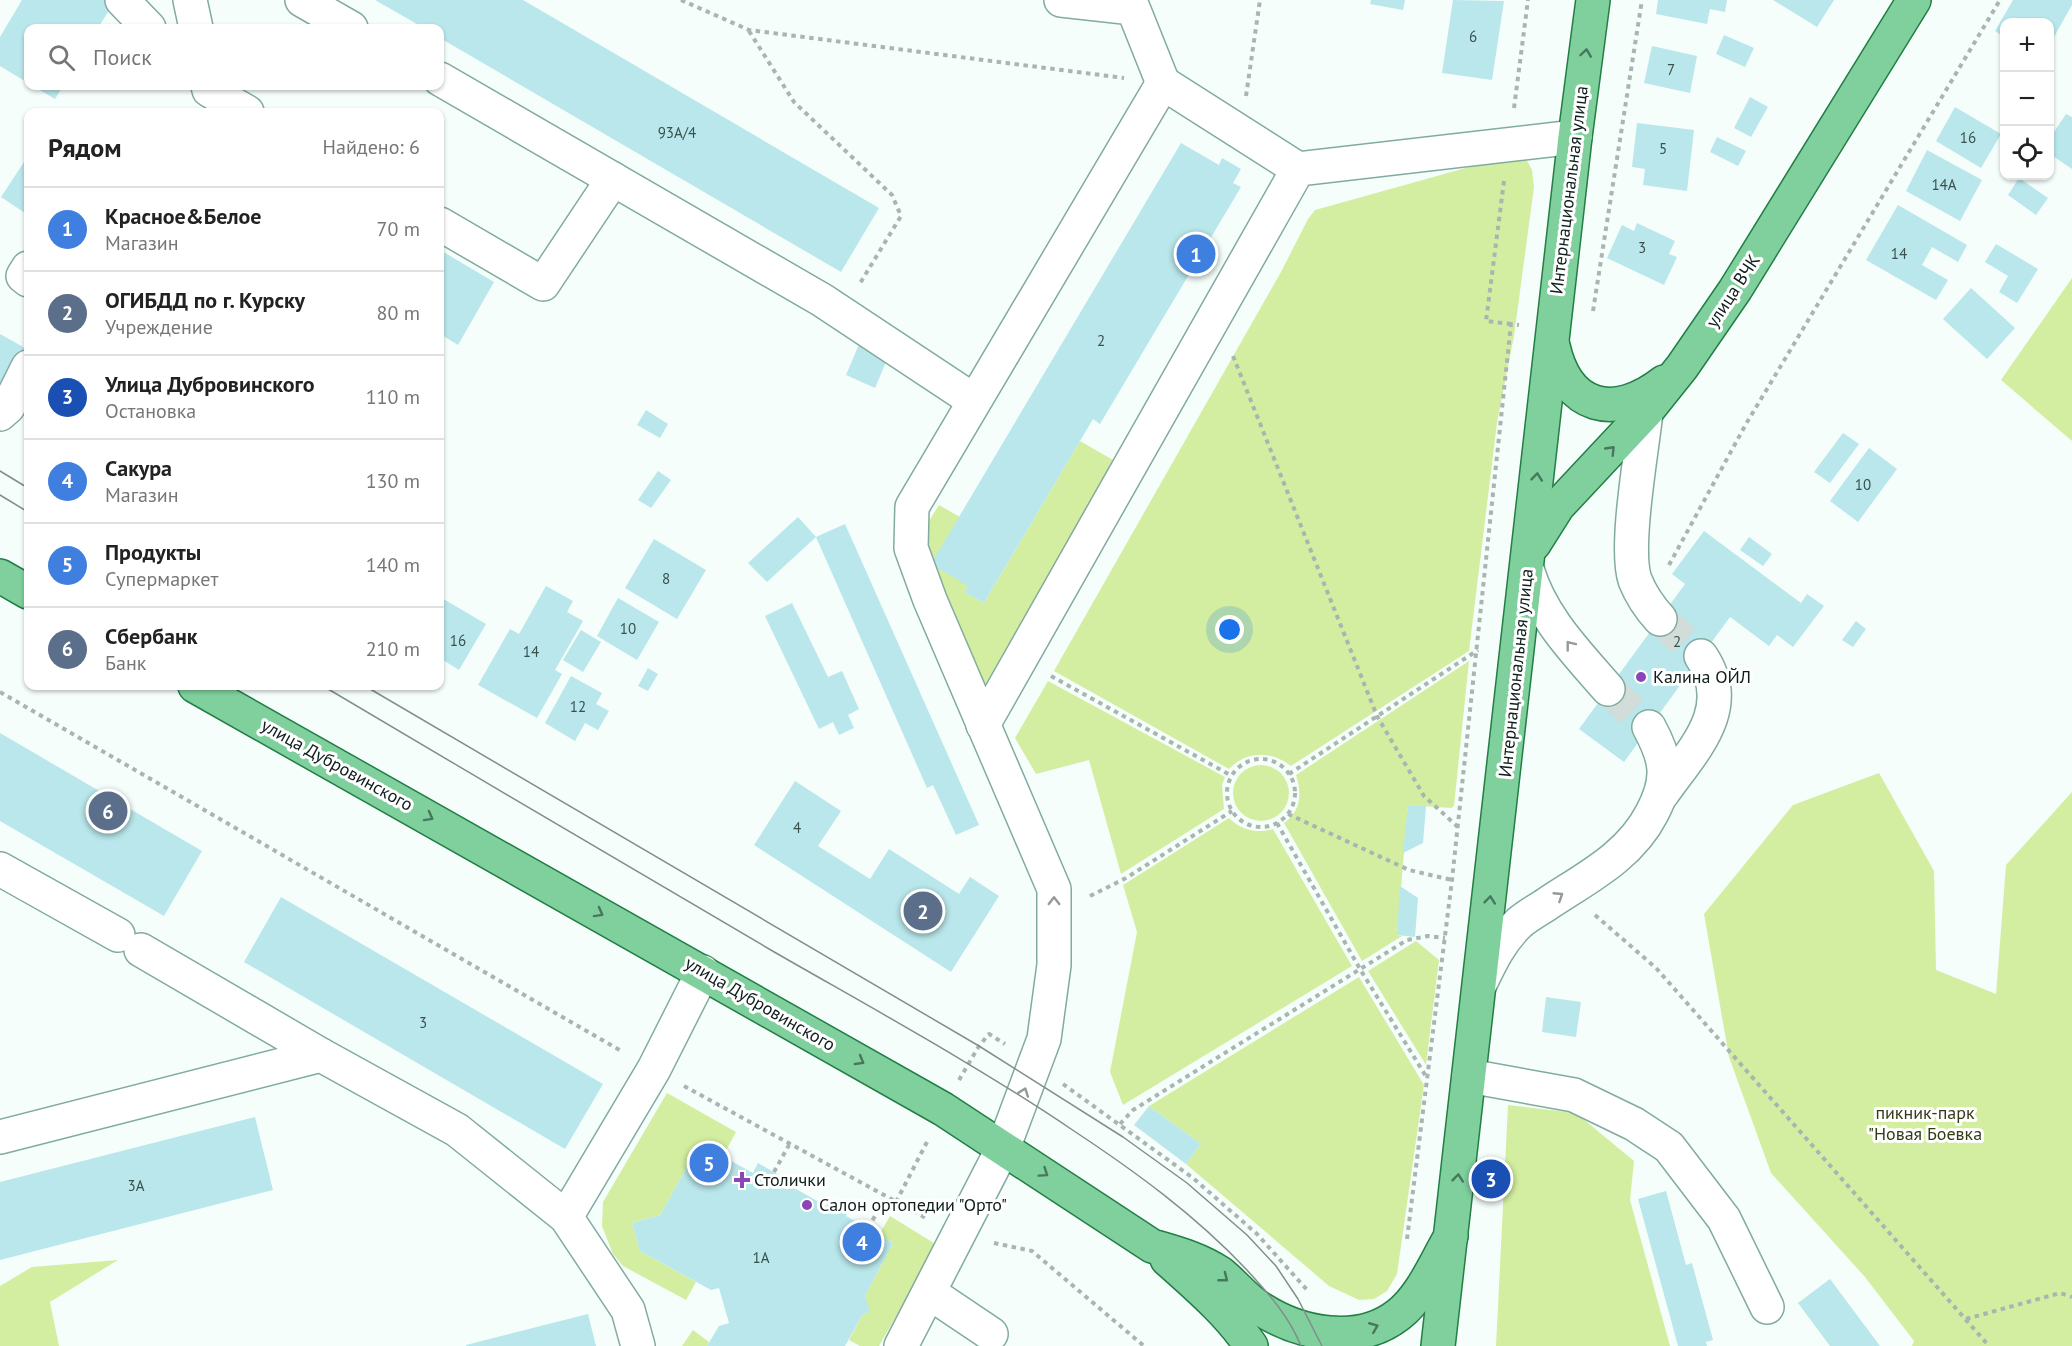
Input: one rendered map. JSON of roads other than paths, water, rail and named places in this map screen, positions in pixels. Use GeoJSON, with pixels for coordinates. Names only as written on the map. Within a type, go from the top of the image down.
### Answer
{"type":"FeatureCollection","features":[{"type":"Feature","properties":{"kind":"main road","name":"Интернациональная улица"},"geometry":{"type":"LineString","coordinates":[[1438,1346],[1575,137],[1593,0]]}},
{"type":"Feature","properties":{"kind":"main road","name":"улица ВЧК"},"geometry":{"type":"LineString","coordinates":[[1528,566],[1542,528],[1558,506],[1646,412],[1682,368],[1735,290],[1914,0]]}},
{"type":"Feature","properties":{"kind":"main road"},"geometry":{"type":"LineString","coordinates":[[1552,340],[1557,364],[1567,383],[1579,396],[1592,402],[1609,405],[1629,400],[1652,391],[1682,368]]}},
{"type":"Feature","properties":{"kind":"main road"},"geometry":{"type":"LineString","coordinates":[[0,576],[24,590]]}},
{"type":"Feature","properties":{"kind":"main road","name":"улица Дубровинского"},"geometry":{"type":"LineString","coordinates":[[202,690],[943,1109],[1004,1146],[1152,1246],[1190,1257],[1220,1274],[1260,1309],[1293,1326],[1316,1332],[1363,1332],[1398,1316],[1412,1301],[1451,1236]]}},
{"type":"Feature","properties":{"kind":"main road"},"geometry":{"type":"LineString","coordinates":[[1152,1246],[1208,1296],[1239,1329],[1251,1346]]}},
{"type":"Feature","properties":{"kind":"street"},"geometry":{"type":"LineString","coordinates":[[122,0],[145,24]]}},
{"type":"Feature","properties":{"kind":"street"},"geometry":{"type":"LineString","coordinates":[[190,0],[195,24]]}},
{"type":"Feature","properties":{"kind":"street"},"geometry":{"type":"LineString","coordinates":[[302,0],[344,24]]}},
{"type":"Feature","properties":{"kind":"street"},"geometry":{"type":"LineString","coordinates":[[1061,0],[1133,8],[1163,83],[1298,169],[1575,137]]}},
{"type":"Feature","properties":{"kind":"street"},"geometry":{"type":"LineString","coordinates":[[444,81],[843,313],[974,400]]}},
{"type":"Feature","properties":{"kind":"street"},"geometry":{"type":"LineString","coordinates":[[901,1346],[1004,1146],[1044,1039],[1054,965],[1054,889],[983,725],[912,548],[912,507],[1163,83]]}},
{"type":"Feature","properties":{"kind":"street"},"geometry":{"type":"LineString","coordinates":[[212,90],[241,108]]}},
{"type":"Feature","properties":{"kind":"street"},"geometry":{"type":"LineString","coordinates":[[983,725],[1298,169]]}},
{"type":"Feature","properties":{"kind":"street"},"geometry":{"type":"LineString","coordinates":[[444,226],[543,284],[613,179]]}},
{"type":"Feature","properties":{"kind":"street"},"geometry":{"type":"LineString","coordinates":[[0,414],[8,407],[24,375]]}},
{"type":"Feature","properties":{"kind":"street"},"geometry":{"type":"LineString","coordinates":[[1646,412],[1632,544],[1634,578],[1653,612]]}},
{"type":"Feature","properties":{"kind":"street"},"geometry":{"type":"LineString","coordinates":[[1528,566],[1534,594],[1546,615],[1608,689]]}},
{"type":"Feature","properties":{"kind":"street"},"geometry":{"type":"LineString","coordinates":[[1480,984],[1496,949],[1520,922],[1625,852],[1646,825],[1662,794],[1711,723],[1715,707],[1714,689],[1710,670],[1701,656]]}},
{"type":"Feature","properties":{"kind":"street"},"geometry":{"type":"LineString","coordinates":[[1649,728],[1663,753],[1662,794]]}},
{"type":"Feature","properties":{"kind":"street"},"geometry":{"type":"LineString","coordinates":[[0,868],[457,1130],[566,1217],[628,1310],[638,1346]]}},
{"type":"Feature","properties":{"kind":"street"},"geometry":{"type":"LineString","coordinates":[[566,1217],[654,1069],[703,972]]}},
{"type":"Feature","properties":{"kind":"street"},"geometry":{"type":"LineString","coordinates":[[0,1137],[321,1054]]}},
{"type":"Feature","properties":{"kind":"street"},"geometry":{"type":"LineString","coordinates":[[1469,1076],[1574,1095],[1634,1124],[1669,1147],[1724,1219],[1767,1306]]}},
{"type":"Feature","properties":{"kind":"street"},"geometry":{"type":"LineString","coordinates":[[930,1293],[991,1334]]}},
{"type":"Feature","properties":{"kind":"tunnel"},"geometry":{"type":"LineString","coordinates":[[1660,619],[1701,656]]}},
{"type":"Feature","properties":{"kind":"tunnel"},"geometry":{"type":"LineString","coordinates":[[1608,689],[1649,727]]}},
{"type":"Feature","properties":{"kind":"tram line"},"geometry":{"type":"LineString","coordinates":[[0,471],[24,486]]}},
{"type":"Feature","properties":{"kind":"tram line"},"geometry":{"type":"LineString","coordinates":[[0,495],[24,510]]}},
{"type":"Feature","properties":{"kind":"tram line"},"geometry":{"type":"LineString","coordinates":[[330,690],[719,920],[964,1061],[1097,1146],[1186,1212],[1227,1249],[1277,1305],[1301,1346]]}},
{"type":"Feature","properties":{"kind":"tram line"},"geometry":{"type":"LineString","coordinates":[[372,690],[979,1046],[1123,1137],[1187,1183],[1247,1235],[1276,1266],[1298,1299],[1322,1346]]}},
{"type":"Feature","properties":{"kind":"place","name":"Красное&Белое"},"geometry":{"type":"Point","coordinates":[1196,254]}},
{"type":"Feature","properties":{"kind":"place","name":"Калина ОЙЛ"},"geometry":{"type":"Point","coordinates":[1641,677]}},
{"type":"Feature","properties":{"kind":"place","name":"Сбербанк"},"geometry":{"type":"Point","coordinates":[108,811]}},
{"type":"Feature","properties":{"kind":"place","name":"ОГИБДД по г. Курску"},"geometry":{"type":"Point","coordinates":[923,911]}},
{"type":"Feature","properties":{"kind":"place","name":"Продукты"},"geometry":{"type":"Point","coordinates":[709,1163]}},
{"type":"Feature","properties":{"kind":"place","name":"Улица Дубровинского"},"geometry":{"type":"Point","coordinates":[1491,1179]}},
{"type":"Feature","properties":{"kind":"place","name":"Столички"},"geometry":{"type":"Point","coordinates":[742,1180]}},
{"type":"Feature","properties":{"kind":"place","name":"Салон ортопедии \"Орто\""},"geometry":{"type":"Point","coordinates":[807,1205]}},
{"type":"Feature","properties":{"kind":"place","name":"Сакура"},"geometry":{"type":"Point","coordinates":[862,1242]}},
{"type":"Feature","properties":{"kind":"park label","name":"пикник-парк \"Новая Боевка"},"geometry":{"type":"Point","coordinates":[1925,1123]}}]}
